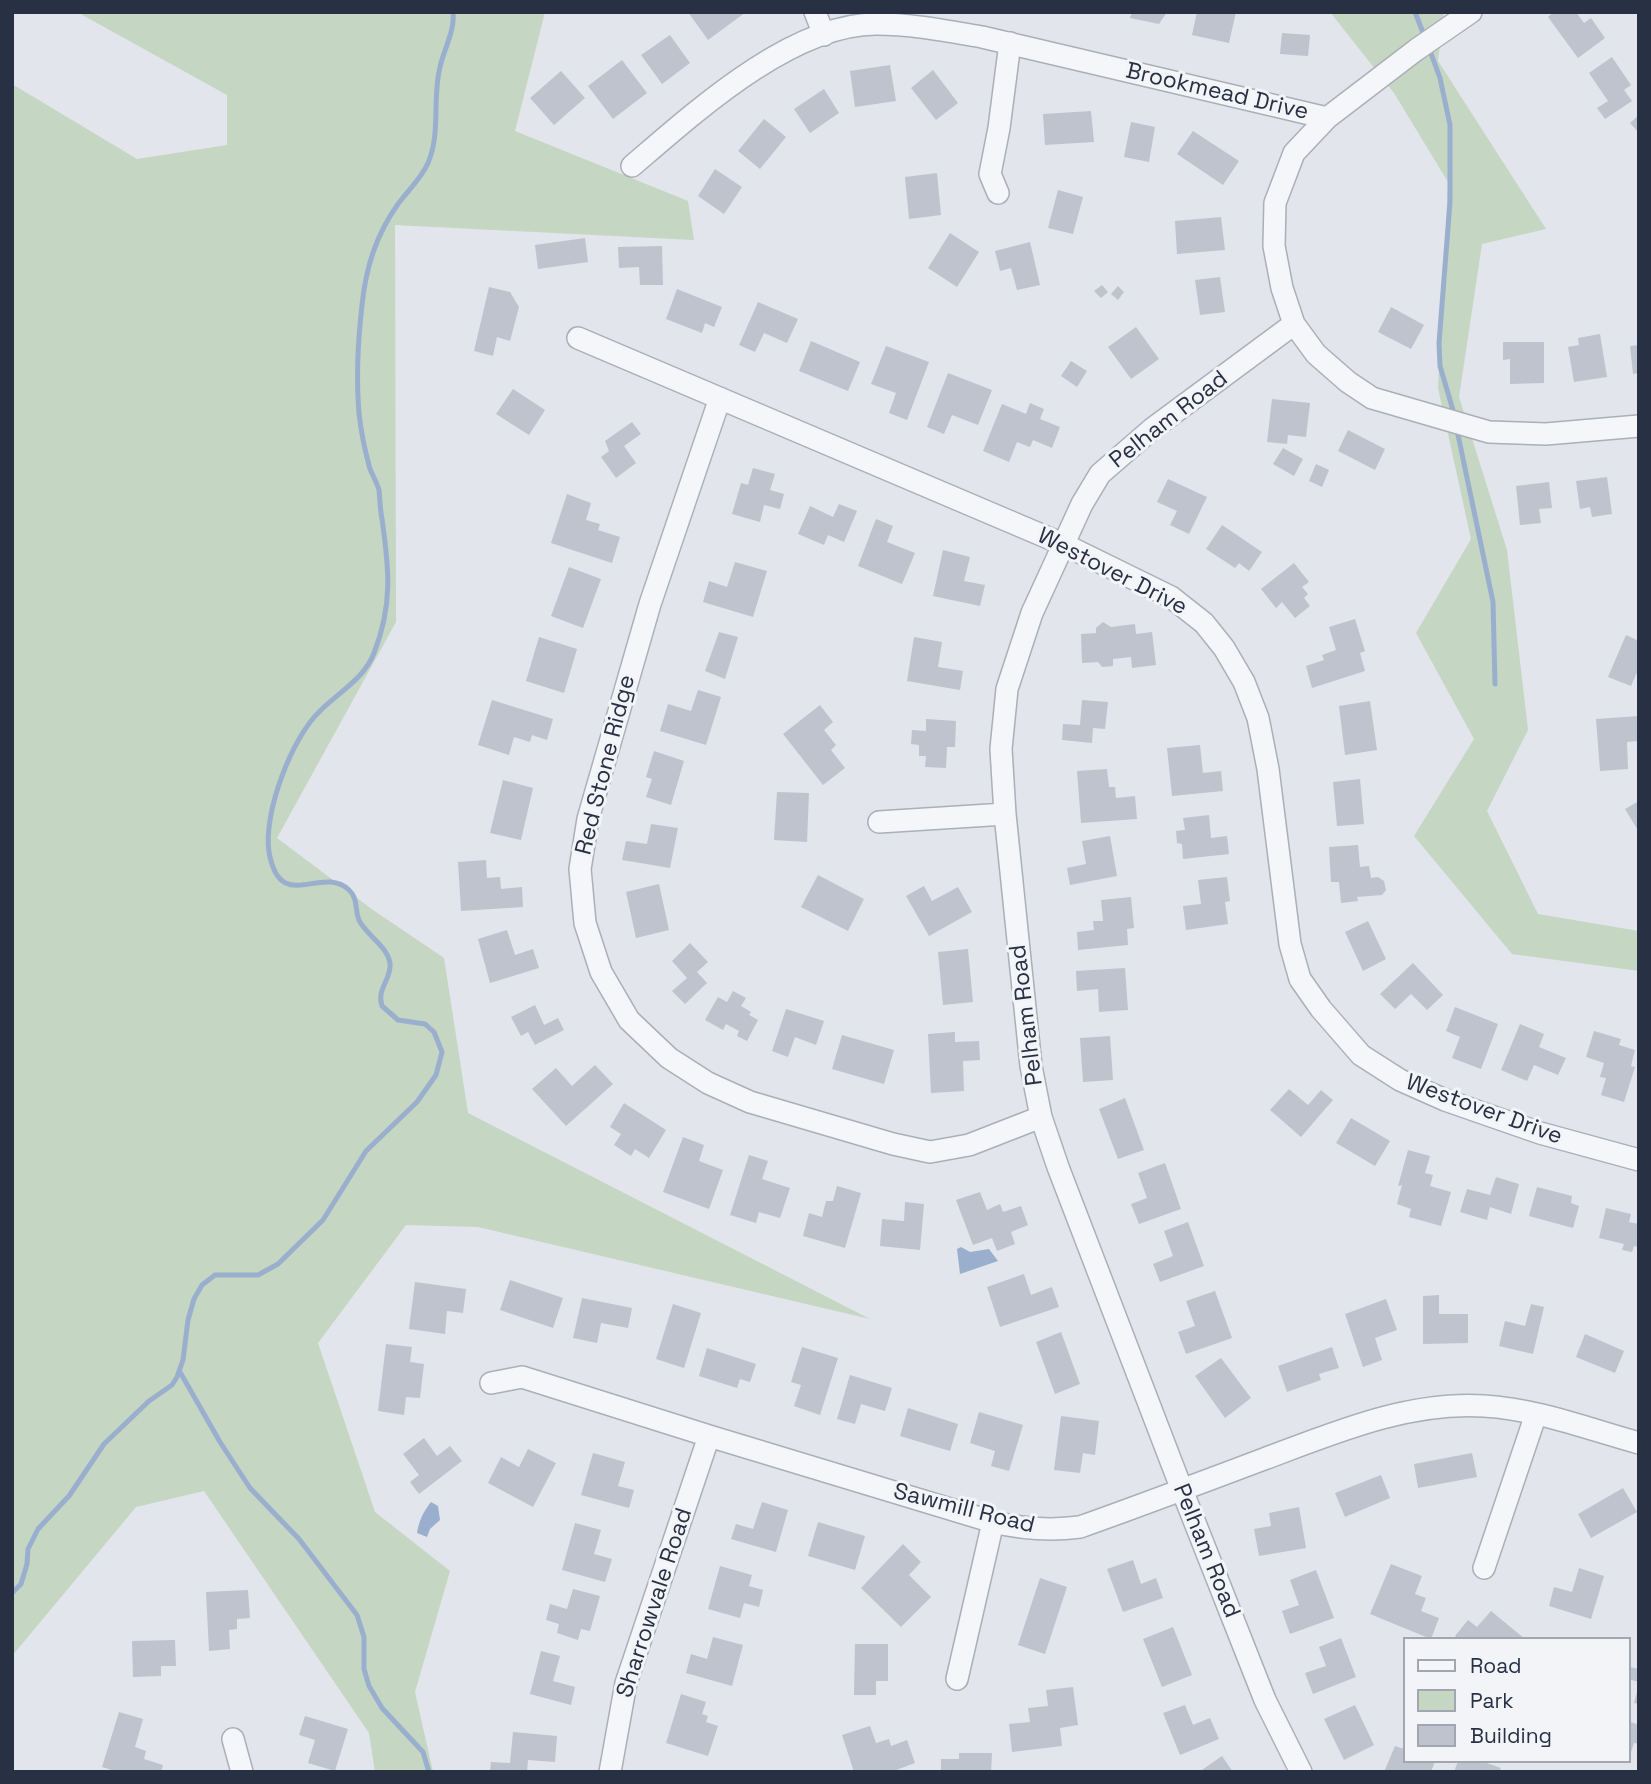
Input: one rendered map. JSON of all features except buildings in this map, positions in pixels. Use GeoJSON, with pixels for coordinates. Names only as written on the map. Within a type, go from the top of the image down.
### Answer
{"type":"FeatureCollection","features":[{"type":"Feature","properties":{"kind":"street"},"geometry":{"type":"LineString","coordinates":[[815,12],[824,35]]}},
{"type":"Feature","properties":{"kind":"street"},"geometry":{"type":"LineString","coordinates":[[1327,118],[1471,12]]}},
{"type":"Feature","properties":{"kind":"street","name":"Brookmead Drive"},"geometry":{"type":"LineString","coordinates":[[632,166],[708,101],[763,64],[824,35],[874,24],[924,27],[1010,43],[1327,118]]}},
{"type":"Feature","properties":{"kind":"street"},"geometry":{"type":"LineString","coordinates":[[999,193],[990,174],[1010,43]]}},
{"type":"Feature","properties":{"kind":"street","name":"Brookmead Drive"},"geometry":{"type":"LineString","coordinates":[[1327,118],[1294,153],[1275,203],[1274,246],[1282,288],[1294,324],[1316,354],[1348,382],[1372,398],[1489,432],[1546,434],[1639,426]]}},
{"type":"Feature","properties":{"kind":"street","name":"Pelham Road"},"geometry":{"type":"LineString","coordinates":[[1294,324],[1152,429],[1100,474],[1082,504],[1032,613],[1007,689],[1001,749],[1005,814],[1031,1066],[1041,1117],[1182,1490],[1265,1700],[1301,1772]]}},
{"type":"Feature","properties":{"kind":"street","name":"Westover Drive"},"geometry":{"type":"LineString","coordinates":[[578,338],[1065,545],[1171,597],[1204,622],[1224,648],[1244,682],[1258,718],[1268,769],[1290,944],[1300,979],[1321,1009],[1361,1055],[1400,1080],[1445,1100],[1540,1133],[1639,1160]]}},
{"type":"Feature","properties":{"kind":"street","name":"Red Stone Ridge"},"geometry":{"type":"LineString","coordinates":[[720,398],[650,604],[588,819],[580,869],[585,923],[601,972],[629,1020],[669,1058],[708,1083],[750,1102],[893,1144],[930,1152],[969,1145],[1041,1117]]}},
{"type":"Feature","properties":{"kind":"street"},"geometry":{"type":"LineString","coordinates":[[879,822],[1005,814]]}},
{"type":"Feature","properties":{"kind":"street","name":"Sawmill Road"},"geometry":{"type":"LineString","coordinates":[[491,1383],[522,1377],[993,1522],[1053,1531],[1080,1527],[1354,1426],[1406,1412],[1446,1406],[1483,1405],[1536,1414],[1639,1443]]}},
{"type":"Feature","properties":{"kind":"street"},"geometry":{"type":"LineString","coordinates":[[1484,1569],[1536,1414]]}},
{"type":"Feature","properties":{"kind":"street","name":"Sharrowvale Road"},"geometry":{"type":"LineString","coordinates":[[611,1772],[626,1683],[709,1436]]}},
{"type":"Feature","properties":{"kind":"street"},"geometry":{"type":"LineString","coordinates":[[957,1679],[993,1522]]}},
{"type":"Feature","properties":{"kind":"street"},"geometry":{"type":"LineString","coordinates":[[233,1740],[242,1772]]}},
{"type":"Feature","properties":{"kind":"green space"},"geometry":{"type":"Polygon","coordinates":[[[77,12],[545,12],[515,131],[688,201],[694,240],[395,225],[396,622],[277,838],[373,910],[444,958],[468,1113],[870,1319],[478,1227],[406,1225],[318,1343],[375,1512],[450,1571],[415,1692],[433,1772],[375,1772],[369,1733],[204,1491],[136,1507],[12,1656],[12,84],[137,159],[227,145],[227,95],[77,12]]]}},
{"type":"Feature","properties":{"kind":"green space"},"geometry":{"type":"Polygon","coordinates":[[[1330,12],[1444,12],[1438,61],[1546,229],[1482,244],[1459,397],[1507,550],[1528,730],[1487,811],[1538,914],[1639,931],[1639,971],[1512,954],[1414,836],[1474,739],[1416,633],[1471,539],[1438,388],[1448,182],[1394,93],[1330,12]]]}},
{"type":"Feature","properties":{"kind":"water"},"geometry":{"type":"Polygon","coordinates":[[[961,1247],[970,1252],[989,1249],[998,1261],[960,1274],[957,1249],[961,1247]]]}},
{"type":"Feature","properties":{"kind":"water"},"geometry":{"type":"Polygon","coordinates":[[[431,1502],[438,1506],[440,1520],[430,1529],[427,1537],[417,1533],[431,1502]]]}},
{"type":"Feature","properties":{"kind":"waterway"},"geometry":{"type":"LineString","coordinates":[[12,1593],[21,1584],[28,1549],[38,1529],[69,1496],[104,1444],[149,1401],[172,1385],[177,1377],[183,1360],[188,1320],[194,1299],[202,1285],[215,1275],[258,1275],[278,1264],[323,1220],[366,1151],[417,1102],[436,1075],[442,1052],[434,1032],[425,1024],[398,1020],[382,1006],[381,994],[389,974],[390,963],[385,951],[360,922],[352,894],[338,883],[292,885],[282,881],[274,871],[268,836],[275,797],[299,739],[320,711],[350,685],[370,662],[384,619],[388,570],[379,490],[368,462],[359,413],[358,359],[362,305],[369,265],[378,240],[390,216],[425,169],[432,152],[438,79],[451,33],[453,12]]}},
{"type":"Feature","properties":{"kind":"waterway"},"geometry":{"type":"LineString","coordinates":[[1415,12],[1425,38]]}},
{"type":"Feature","properties":{"kind":"waterway"},"geometry":{"type":"LineString","coordinates":[[1429,48],[1440,78],[1450,125],[1450,202],[1439,343],[1440,366],[1455,417]]}},
{"type":"Feature","properties":{"kind":"waterway"},"geometry":{"type":"LineString","coordinates":[[1457,430],[1493,602],[1495,684]]}},
{"type":"Feature","properties":{"kind":"waterway"},"geometry":{"type":"LineString","coordinates":[[180,1372],[250,1488],[299,1539],[357,1615],[364,1637],[364,1669],[369,1686],[382,1708],[423,1752],[429,1772]]}}]}
